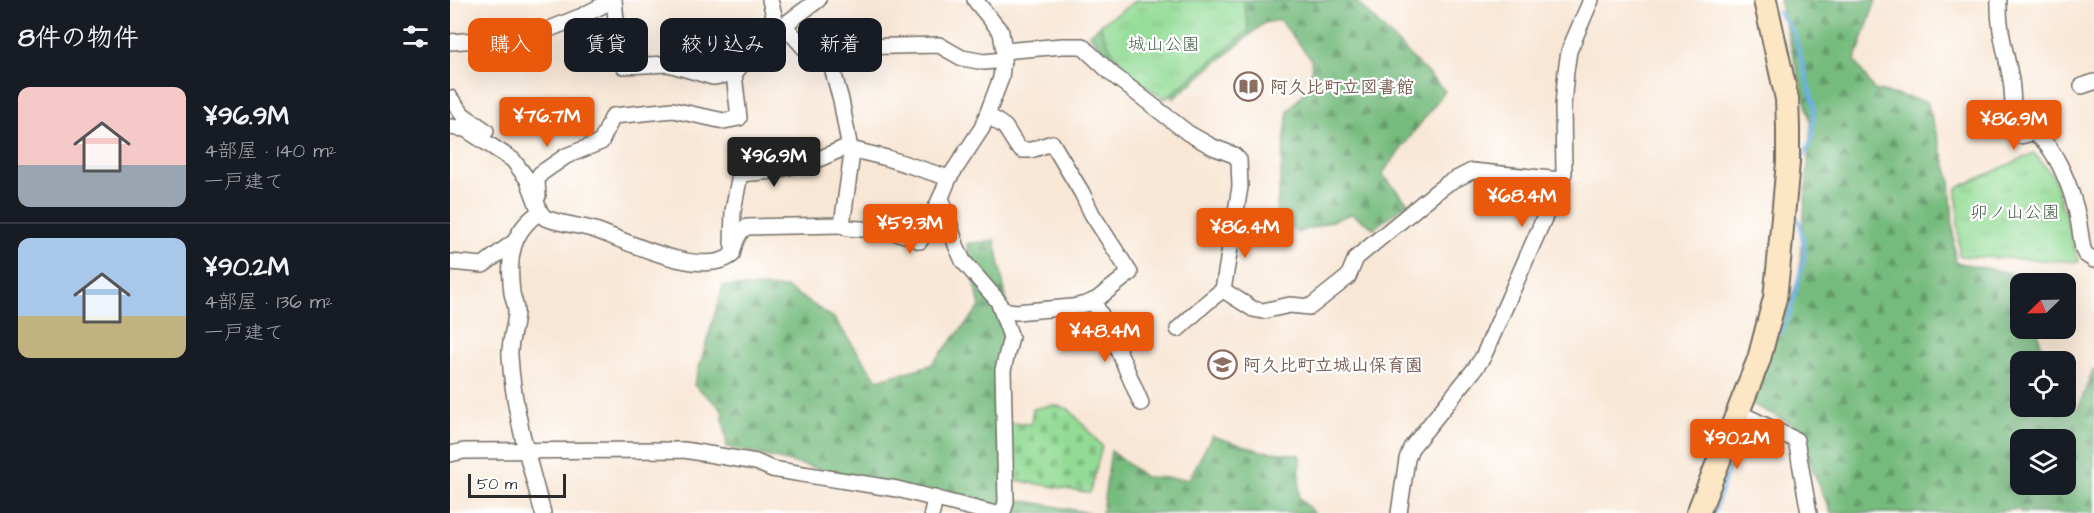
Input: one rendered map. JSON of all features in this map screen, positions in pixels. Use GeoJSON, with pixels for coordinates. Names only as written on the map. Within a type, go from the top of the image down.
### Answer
{"type":"FeatureCollection","features":[{"type":"Feature","properties":{"kind":"street"},"geometry":{"type":"LineString","coordinates":[[450,42],[532,36],[614,0],[620,60],[623,66],[669,64],[713,77],[734,74],[739,118],[724,121],[673,110],[613,116],[601,142],[566,156],[540,174],[537,181],[539,210],[522,227],[514,242],[511,268],[512,294],[516,310],[510,339],[510,355],[518,413],[543,513]]}},
{"type":"Feature","properties":{"kind":"street"},"geometry":{"type":"LineString","coordinates":[[770,0],[778,18]]}},
{"type":"Feature","properties":{"kind":"street"},"geometry":{"type":"LineString","coordinates":[[786,22],[818,0]]}},
{"type":"Feature","properties":{"kind":"street"},"geometry":{"type":"LineString","coordinates":[[450,98],[464,114],[501,144],[528,180],[539,210],[550,220],[592,229],[695,263],[727,260],[732,255],[741,230],[753,226],[842,225],[848,228],[886,231],[910,236],[920,241],[949,178],[982,128],[1001,78],[1004,56],[1001,32],[975,0]]}},
{"type":"Feature","properties":{"kind":"street"},"geometry":{"type":"LineString","coordinates":[[1399,513],[1407,459],[1411,448],[1483,357],[1564,173],[1563,106],[1569,51],[1591,0]]}},
{"type":"Feature","properties":{"kind":"street"},"geometry":{"type":"LineString","coordinates":[[1698,513],[1759,359],[1774,298],[1788,162],[1787,99],[1765,0]]}},
{"type":"Feature","properties":{"kind":"street"},"geometry":{"type":"LineString","coordinates":[[1999,0],[2000,34],[2012,81],[2016,129],[2020,136],[2033,133],[2039,137],[2057,161],[2075,203],[2083,249],[2085,254],[2094,260]]}},
{"type":"Feature","properties":{"kind":"street"},"geometry":{"type":"LineString","coordinates":[[786,31],[798,42]]}},
{"type":"Feature","properties":{"kind":"street"},"geometry":{"type":"LineString","coordinates":[[882,46],[939,45],[962,58],[984,62],[1004,56],[1082,46],[1112,74],[1188,133],[1213,147],[1234,155],[1239,160],[1240,187],[1223,290],[1208,299],[1178,329]]}},
{"type":"Feature","properties":{"kind":"street"},"geometry":{"type":"LineString","coordinates":[[833,72],[841,100],[851,161],[842,225]]}},
{"type":"Feature","properties":{"kind":"street"},"geometry":{"type":"LineString","coordinates":[[988,115],[1005,128],[1022,150],[1031,150],[1052,143],[1092,214],[1130,273],[1093,301],[1072,307],[1016,312],[1002,310]]}},
{"type":"Feature","properties":{"kind":"street"},"geometry":{"type":"LineString","coordinates":[[450,127],[465,129],[513,160]]}},
{"type":"Feature","properties":{"kind":"street"},"geometry":{"type":"LineString","coordinates":[[733,248],[731,236],[733,211],[740,174],[773,171],[819,159],[844,148],[887,158],[949,178]]}},
{"type":"Feature","properties":{"kind":"street"},"geometry":{"type":"LineString","coordinates":[[1223,290],[1253,309],[1263,311],[1290,305],[1310,307],[1348,278],[1356,258],[1448,183],[1472,171],[1561,180]]}},
{"type":"Feature","properties":{"kind":"street"},"geometry":{"type":"LineString","coordinates":[[941,197],[963,261],[990,291],[1002,310],[1011,337],[1003,370],[1006,502],[1004,509],[999,513]]}},
{"type":"Feature","properties":{"kind":"street"},"geometry":{"type":"LineString","coordinates":[[450,262],[483,265],[514,242]]}},
{"type":"Feature","properties":{"kind":"street"},"geometry":{"type":"LineString","coordinates":[[1093,301],[1110,331],[1141,403]]}},
{"type":"Feature","properties":{"kind":"street"},"geometry":{"type":"LineString","coordinates":[[1737,412],[1796,440],[1809,513]]}},
{"type":"Feature","properties":{"kind":"street"},"geometry":{"type":"LineString","coordinates":[[450,454],[464,451],[684,450],[756,462],[772,469],[897,489],[933,506],[992,513]]}},
{"type":"Feature","properties":{"kind":"green space"},"geometry":{"type":"Polygon","coordinates":[[[1137,0],[1355,0],[1445,91],[1382,174],[1408,203],[1374,228],[1352,214],[1297,233],[1276,215],[1288,111],[1312,83],[1311,59],[1280,20],[1264,23],[1173,99],[1149,70],[1109,58],[1089,34],[1137,0]]]}},
{"type":"Feature","properties":{"kind":"green space","name":"城山公園"},"geometry":{"type":"Polygon","coordinates":[[[1138,0],[1243,0],[1249,30],[1165,99],[1125,68],[1110,48],[1100,24],[1138,0]]]}},
{"type":"Feature","properties":{"kind":"green space"},"geometry":{"type":"Polygon","coordinates":[[[1779,0],[1876,0],[1855,61],[1874,90],[1927,102],[1950,179],[1955,262],[2011,273],[2010,339],[2040,339],[2042,351],[2010,351],[2010,417],[2076,417],[2076,408],[2078,408],[2094,368],[2094,513],[2021,513],[2018,509],[1987,513],[1831,513],[1793,424],[1749,403],[1799,278],[1811,124],[1779,0]]]}},
{"type":"Feature","properties":{"kind":"green space","name":"卯ノ山公園"},"geometry":{"type":"Polygon","coordinates":[[[2034,153],[2053,176],[2079,262],[1959,256],[1957,188],[2034,153]]]}},
{"type":"Feature","properties":{"kind":"green space"},"geometry":{"type":"Polygon","coordinates":[[[995,240],[1007,303],[1002,342],[1009,498],[1091,513],[995,513],[993,510],[727,447],[722,409],[694,385],[723,286],[787,288],[834,318],[877,380],[931,365],[980,307],[967,244],[995,240]]]}},
{"type":"Feature","properties":{"kind":"green space"},"geometry":{"type":"Polygon","coordinates":[[[1053,405],[1069,409],[1102,446],[1090,493],[1009,479],[1009,423],[1031,424],[1033,409],[1053,405]]]}},
{"type":"Feature","properties":{"kind":"green space"},"geometry":{"type":"Polygon","coordinates":[[[1212,436],[1261,451],[1300,455],[1299,498],[1314,513],[1102,513],[1111,451],[1145,477],[1189,479],[1212,436]]]}},
{"type":"Feature","properties":{"kind":"waterway"},"geometry":{"type":"LineString","coordinates":[[1778,12],[1793,31],[1814,104],[1812,136],[1798,166]]}},
{"type":"Feature","properties":{"kind":"waterway"},"geometry":{"type":"LineString","coordinates":[[1776,338],[1790,314],[1805,254],[1800,223],[1794,210]]}},
{"type":"Feature","properties":{"kind":"waterway"},"geometry":{"type":"LineString","coordinates":[[1714,513],[1733,454]]}},
{"type":"Feature","properties":{"kind":"place","name":"阿久比町立図書館"},"geometry":{"type":"Point","coordinates":[1249,87]}},
{"type":"Feature","properties":{"kind":"place","name":"阿久比町立城山保育園"},"geometry":{"type":"Point","coordinates":[1222,365]}}]}
